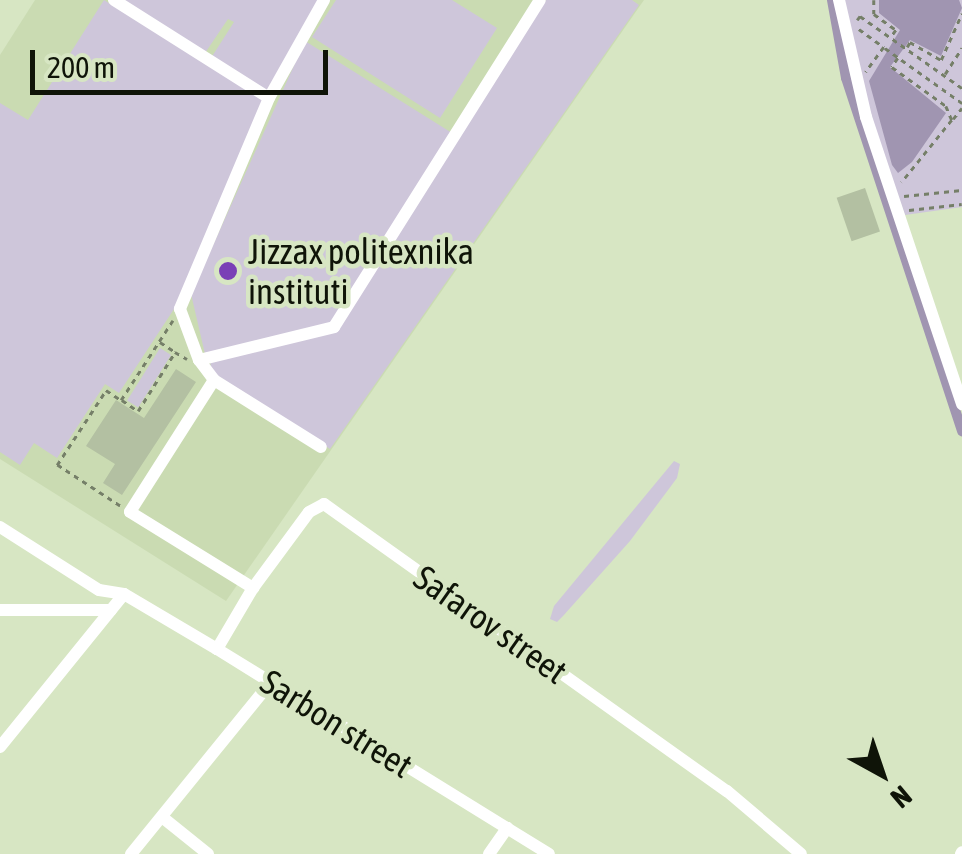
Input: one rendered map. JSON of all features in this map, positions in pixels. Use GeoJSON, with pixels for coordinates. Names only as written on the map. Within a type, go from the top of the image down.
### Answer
{"type":"FeatureCollection","features":[{"type":"Feature","properties":{"kind":"street"},"geometry":{"type":"LineString","coordinates":[[114,0],[269,98]]}},
{"type":"Feature","properties":{"kind":"street"},"geometry":{"type":"LineString","coordinates":[[321,446],[214,380],[199,360],[180,309],[269,98],[324,0]]}},
{"type":"Feature","properties":{"kind":"street"},"geometry":{"type":"LineString","coordinates":[[199,360],[334,327],[540,0]]}},
{"type":"Feature","properties":{"kind":"street"},"geometry":{"type":"LineString","coordinates":[[839,0],[866,117],[962,404]]}},
{"type":"Feature","properties":{"kind":"street"},"geometry":{"type":"LineString","coordinates":[[214,380],[130,512],[253,588]]}},
{"type":"Feature","properties":{"kind":"street","name":"Safarov street"},"geometry":{"type":"LineString","coordinates":[[217,649],[253,588],[310,512],[324,504],[728,791],[802,854]]}},
{"type":"Feature","properties":{"kind":"street","name":"Sarbon street"},"geometry":{"type":"LineString","coordinates":[[0,527],[99,590],[124,594],[217,649],[548,854]]}},
{"type":"Feature","properties":{"kind":"street"},"geometry":{"type":"LineString","coordinates":[[0,747],[124,594]]}},
{"type":"Feature","properties":{"kind":"street"},"geometry":{"type":"LineString","coordinates":[[0,610],[111,610]]}},
{"type":"Feature","properties":{"kind":"street"},"geometry":{"type":"LineString","coordinates":[[132,854],[271,682]]}},
{"type":"Feature","properties":{"kind":"street"},"geometry":{"type":"LineString","coordinates":[[162,816],[208,854]]}},
{"type":"Feature","properties":{"kind":"street"},"geometry":{"type":"LineString","coordinates":[[489,854],[507,828]]}},
{"type":"Feature","properties":{"kind":"path"},"geometry":{"type":"LineString","coordinates":[[874,0],[874,14],[896,30],[891,38]]}},
{"type":"Feature","properties":{"kind":"path"},"geometry":{"type":"LineString","coordinates":[[906,48],[910,42],[940,60],[962,13]]}},
{"type":"Feature","properties":{"kind":"path"},"geometry":{"type":"LineString","coordinates":[[962,88],[860,16],[853,26],[962,105],[898,187],[906,211],[962,204]]}},
{"type":"Feature","properties":{"kind":"path"},"geometry":{"type":"LineString","coordinates":[[864,75],[884,48]]}},
{"type":"Feature","properties":{"kind":"path"},"geometry":{"type":"LineString","coordinates":[[944,76],[962,48]]}},
{"type":"Feature","properties":{"kind":"path"},"geometry":{"type":"LineString","coordinates":[[898,58],[892,67],[946,106],[952,120]]}},
{"type":"Feature","properties":{"kind":"path"},"geometry":{"type":"LineString","coordinates":[[901,196],[962,190]]}},
{"type":"Feature","properties":{"kind":"path"},"geometry":{"type":"LineString","coordinates":[[121,400],[180,309]]}},
{"type":"Feature","properties":{"kind":"path"},"geometry":{"type":"LineString","coordinates":[[159,342],[194,363],[199,360]]}},
{"type":"Feature","properties":{"kind":"path"},"geometry":{"type":"LineString","coordinates":[[130,512],[57,465],[106,390],[138,411],[176,352]]}},
{"type":"Feature","properties":{"kind":"shaded area","name":"Jizzax politexnika instituti"},"geometry":{"type":"Polygon","coordinates":[[[35,0],[644,0],[226,601],[0,459],[0,55],[35,0]]]}},
{"type":"Feature","properties":{"kind":"shaded area"},"geometry":{"type":"Polygon","coordinates":[[[104,0],[263,100],[174,309],[119,393],[105,384],[57,458],[34,443],[20,465],[0,452],[0,103],[28,120],[104,0]]]}},
{"type":"Feature","properties":{"kind":"shaded area"},"geometry":{"type":"Polygon","coordinates":[[[121,0],[319,0],[270,93],[211,58],[234,22],[228,19],[205,53],[121,0]]]}},
{"type":"Feature","properties":{"kind":"shaded area"},"geometry":{"type":"Polygon","coordinates":[[[336,0],[452,0],[497,28],[440,118],[312,37],[336,0]]]}},
{"type":"Feature","properties":{"kind":"shaded area"},"geometry":{"type":"Polygon","coordinates":[[[546,0],[632,0],[639,5],[330,449],[212,372],[210,361],[335,330],[546,0]]]}},
{"type":"Feature","properties":{"kind":"shaded area"},"geometry":{"type":"Polygon","coordinates":[[[843,0],[962,0],[962,207],[905,215],[864,102],[843,0]]]}},
{"type":"Feature","properties":{"kind":"shaded area"},"geometry":{"type":"Polygon","coordinates":[[[879,0],[959,0],[962,8],[941,56],[910,40],[890,67],[946,113],[912,162],[898,173],[892,165],[869,81],[900,30],[879,13],[879,0]]]}},
{"type":"Feature","properties":{"kind":"shaded area"},"geometry":{"type":"Polygon","coordinates":[[[305,41],[452,133],[331,324],[205,354],[191,294],[305,41]]]}},
{"type":"Feature","properties":{"kind":"shaded area"},"geometry":{"type":"Polygon","coordinates":[[[160,348],[171,355],[138,407],[127,401],[160,348]]]}},
{"type":"Feature","properties":{"kind":"shaded area"},"geometry":{"type":"Polygon","coordinates":[[[674,461],[680,464],[677,478],[630,541],[557,622],[550,619],[554,606],[674,461]]]}},
{"type":"Feature","properties":{"kind":"building"},"geometry":{"type":"Polygon","coordinates":[[[865,188],[880,231],[852,241],[837,198],[865,188]]]}},
{"type":"Feature","properties":{"kind":"building"},"geometry":{"type":"Polygon","coordinates":[[[176,369],[196,382],[122,495],[103,483],[115,464],[86,446],[116,400],[144,418],[176,369]]]}},
{"type":"Feature","properties":{"kind":"waterway"},"geometry":{"type":"LineString","coordinates":[[832,0],[846,78],[962,431]]}},
{"type":"Feature","properties":{"kind":"place","name":"Jizzax politexnika instituti"},"geometry":{"type":"Point","coordinates":[228,271]}}]}
